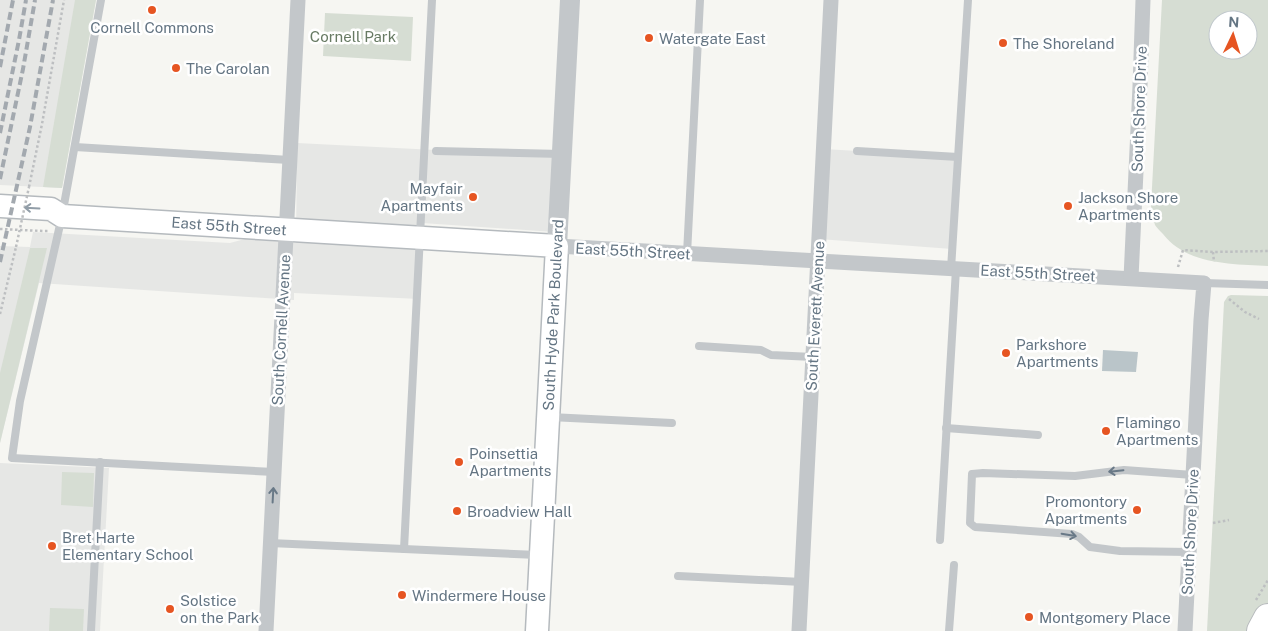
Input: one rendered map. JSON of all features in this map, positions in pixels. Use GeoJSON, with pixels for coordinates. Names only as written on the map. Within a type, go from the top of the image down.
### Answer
{"type":"FeatureCollection","features":[{"type":"Feature","properties":{"kind":"highway"},"geometry":{"type":"LineString","coordinates":[[1261,631],[1268,618]]}},
{"type":"Feature","properties":{"kind":"main road","name":"East 55th Street"},"geometry":{"type":"LineString","coordinates":[[0,206],[51,209],[62,216],[557,246]]}},
{"type":"Feature","properties":{"kind":"main road","name":"East 55th Street"},"geometry":{"type":"LineString","coordinates":[[0,222],[48,224],[62,216]]}},
{"type":"Feature","properties":{"kind":"main road","name":"South Hyde Park Boulevard"},"geometry":{"type":"LineString","coordinates":[[537,631],[557,246]]}},
{"type":"Feature","properties":{"kind":"street","name":"South Cornell Avenue"},"geometry":{"type":"LineString","coordinates":[[266,631],[298,0]]}},
{"type":"Feature","properties":{"kind":"street","name":"South Hyde Park Boulevard"},"geometry":{"type":"LineString","coordinates":[[557,246],[570,0]]}},
{"type":"Feature","properties":{"kind":"street","name":"South Everett Avenue"},"geometry":{"type":"LineString","coordinates":[[799,631],[831,0]]}},
{"type":"Feature","properties":{"kind":"street","name":"South Shore Drive"},"geometry":{"type":"LineString","coordinates":[[1131,278],[1143,0]]}},
{"type":"Feature","properties":{"kind":"street","name":"East 55th Street"},"geometry":{"type":"LineString","coordinates":[[557,246],[1204,282]]}},
{"type":"Feature","properties":{"kind":"street","name":"South Shore Drive"},"geometry":{"type":"LineString","coordinates":[[1185,631],[1204,282]]}},
{"type":"Feature","properties":{"kind":"lane"},"geometry":{"type":"LineString","coordinates":[[101,0],[62,216],[20,402],[12,458],[274,472]]}},
{"type":"Feature","properties":{"kind":"lane"},"geometry":{"type":"LineString","coordinates":[[404,549],[432,0]]}},
{"type":"Feature","properties":{"kind":"lane"},"geometry":{"type":"LineString","coordinates":[[687,254],[700,0]]}},
{"type":"Feature","properties":{"kind":"lane"},"geometry":{"type":"LineString","coordinates":[[940,540],[958,157],[968,0]]}},
{"type":"Feature","properties":{"kind":"lane"},"geometry":{"type":"LineString","coordinates":[[75,147],[289,160]]}},
{"type":"Feature","properties":{"kind":"lane"},"geometry":{"type":"LineString","coordinates":[[436,151],[562,154]]}},
{"type":"Feature","properties":{"kind":"lane"},"geometry":{"type":"LineString","coordinates":[[857,151],[958,157]]}},
{"type":"Feature","properties":{"kind":"lane"},"geometry":{"type":"LineString","coordinates":[[1204,282],[1268,285]]}},
{"type":"Feature","properties":{"kind":"lane"},"geometry":{"type":"LineString","coordinates":[[699,346],[761,350],[771,355],[813,357]]}},
{"type":"Feature","properties":{"kind":"lane"},"geometry":{"type":"LineString","coordinates":[[548,416],[672,423]]}},
{"type":"Feature","properties":{"kind":"lane"},"geometry":{"type":"LineString","coordinates":[[946,428],[1038,435]]}},
{"type":"Feature","properties":{"kind":"lane"},"geometry":{"type":"LineString","coordinates":[[91,631],[100,462]]}},
{"type":"Feature","properties":{"kind":"lane"},"geometry":{"type":"LineString","coordinates":[[1190,552],[1120,551],[1090,547],[1079,537],[1072,534],[985,528],[970,523],[972,474],[1075,476],[1124,470],[1193,475]]}},
{"type":"Feature","properties":{"kind":"lane"},"geometry":{"type":"LineString","coordinates":[[270,543],[540,555]]}},
{"type":"Feature","properties":{"kind":"lane"},"geometry":{"type":"LineString","coordinates":[[949,631],[954,566]]}},
{"type":"Feature","properties":{"kind":"lane"},"geometry":{"type":"LineString","coordinates":[[678,576],[802,582]]}},
{"type":"Feature","properties":{"kind":"path"},"geometry":{"type":"LineString","coordinates":[[0,314],[42,124],[64,0]]}},
{"type":"Feature","properties":{"kind":"path"},"geometry":{"type":"LineString","coordinates":[[1183,250],[1213,252],[1268,251]]}},
{"type":"Feature","properties":{"kind":"path"},"geometry":{"type":"LineString","coordinates":[[1213,252],[1214,262]]}},
{"type":"Feature","properties":{"kind":"path"},"geometry":{"type":"LineString","coordinates":[[1229,299],[1245,312],[1258,319]]}},
{"type":"Feature","properties":{"kind":"path"},"geometry":{"type":"LineString","coordinates":[[1213,523],[1229,520]]}},
{"type":"Feature","properties":{"kind":"shaded area"},"geometry":{"type":"Polygon","coordinates":[[[0,0],[96,0],[62,188],[0,185],[0,0]]]}},
{"type":"Feature","properties":{"kind":"shaded area"},"geometry":{"type":"Polygon","coordinates":[[[297,143],[557,156],[554,232],[422,223],[419,299],[294,293],[294,300],[39,283],[0,443],[0,246],[30,247],[33,232],[230,243],[245,239],[296,243],[297,143]]]}},
{"type":"Feature","properties":{"kind":"shaded area"},"geometry":{"type":"Polygon","coordinates":[[[824,149],[958,157],[952,249],[819,239],[824,149]]]}},
{"type":"Feature","properties":{"kind":"shaded area"},"geometry":{"type":"Polygon","coordinates":[[[1103,350],[1138,352],[1136,372],[1102,371],[1103,350]]]}},
{"type":"Feature","properties":{"kind":"shaded area","name":"Bret Harte Elementary School"},"geometry":{"type":"Polygon","coordinates":[[[0,463],[109,468],[100,631],[0,631],[0,463]]]}},
{"type":"Feature","properties":{"kind":"green space"},"geometry":{"type":"Polygon","coordinates":[[[75,0],[96,0],[62,188],[43,187],[75,0]]]}},
{"type":"Feature","properties":{"kind":"green space"},"geometry":{"type":"Polygon","coordinates":[[[1162,0],[1268,0],[1268,266],[1211,261],[1184,252],[1173,244],[1156,226],[1151,206],[1162,0]]]}},
{"type":"Feature","properties":{"kind":"green space","name":"Cornell Park"},"geometry":{"type":"Polygon","coordinates":[[[325,13],[413,17],[411,61],[323,56],[325,13]]]}},
{"type":"Feature","properties":{"kind":"green space"},"geometry":{"type":"Polygon","coordinates":[[[30,248],[47,248],[0,443],[0,373],[30,248]]]}},
{"type":"Feature","properties":{"kind":"green space"},"geometry":{"type":"Polygon","coordinates":[[[1231,295],[1268,296],[1268,607],[1255,631],[1207,631],[1224,302],[1231,295]]]}},
{"type":"Feature","properties":{"kind":"green space"},"geometry":{"type":"Polygon","coordinates":[[[62,472],[94,473],[93,507],[61,505],[62,472]]]}},
{"type":"Feature","properties":{"kind":"green space"},"geometry":{"type":"Polygon","coordinates":[[[50,608],[84,609],[83,631],[49,631],[50,608]]]}},
{"type":"Feature","properties":{"kind":"railway"},"geometry":{"type":"LineString","coordinates":[[0,67],[13,0]]}},
{"type":"Feature","properties":{"kind":"railway"},"geometry":{"type":"LineString","coordinates":[[0,133],[26,0]]}},
{"type":"Feature","properties":{"kind":"railway"},"geometry":{"type":"LineString","coordinates":[[0,179],[35,0]]}},
{"type":"Feature","properties":{"kind":"railway"},"geometry":{"type":"LineString","coordinates":[[0,262],[30,127],[53,0]]}},
{"type":"Feature","properties":{"kind":"place","name":"Cornell Commons"},"geometry":{"type":"Point","coordinates":[152,10]}},
{"type":"Feature","properties":{"kind":"place","name":"Watergate East"},"geometry":{"type":"Point","coordinates":[649,38]}},
{"type":"Feature","properties":{"kind":"place","name":"The Shoreland"},"geometry":{"type":"Point","coordinates":[1003,43]}},
{"type":"Feature","properties":{"kind":"place","name":"The Carolan"},"geometry":{"type":"Point","coordinates":[176,68]}},
{"type":"Feature","properties":{"kind":"place","name":"Mayfair Apartments"},"geometry":{"type":"Point","coordinates":[473,197]}},
{"type":"Feature","properties":{"kind":"place","name":"Jackson Shore Apartments"},"geometry":{"type":"Point","coordinates":[1068,206]}},
{"type":"Feature","properties":{"kind":"place","name":"Parkshore Apartments"},"geometry":{"type":"Point","coordinates":[1006,353]}},
{"type":"Feature","properties":{"kind":"place","name":"Flamingo Apartments"},"geometry":{"type":"Point","coordinates":[1106,431]}},
{"type":"Feature","properties":{"kind":"place","name":"Poinsettia Apartments"},"geometry":{"type":"Point","coordinates":[459,462]}},
{"type":"Feature","properties":{"kind":"place","name":"Promontory Apartments"},"geometry":{"type":"Point","coordinates":[1137,510]}},
{"type":"Feature","properties":{"kind":"place","name":"Broadview Hall"},"geometry":{"type":"Point","coordinates":[457,511]}},
{"type":"Feature","properties":{"kind":"place","name":"Bret Harte Elementary School"},"geometry":{"type":"Point","coordinates":[52,546]}},
{"type":"Feature","properties":{"kind":"place","name":"Windermere House"},"geometry":{"type":"Point","coordinates":[402,595]}},
{"type":"Feature","properties":{"kind":"place","name":"Solstice on the Park"},"geometry":{"type":"Point","coordinates":[170,609]}},
{"type":"Feature","properties":{"kind":"place","name":"Montgomery Place"},"geometry":{"type":"Point","coordinates":[1029,617]}}]}
